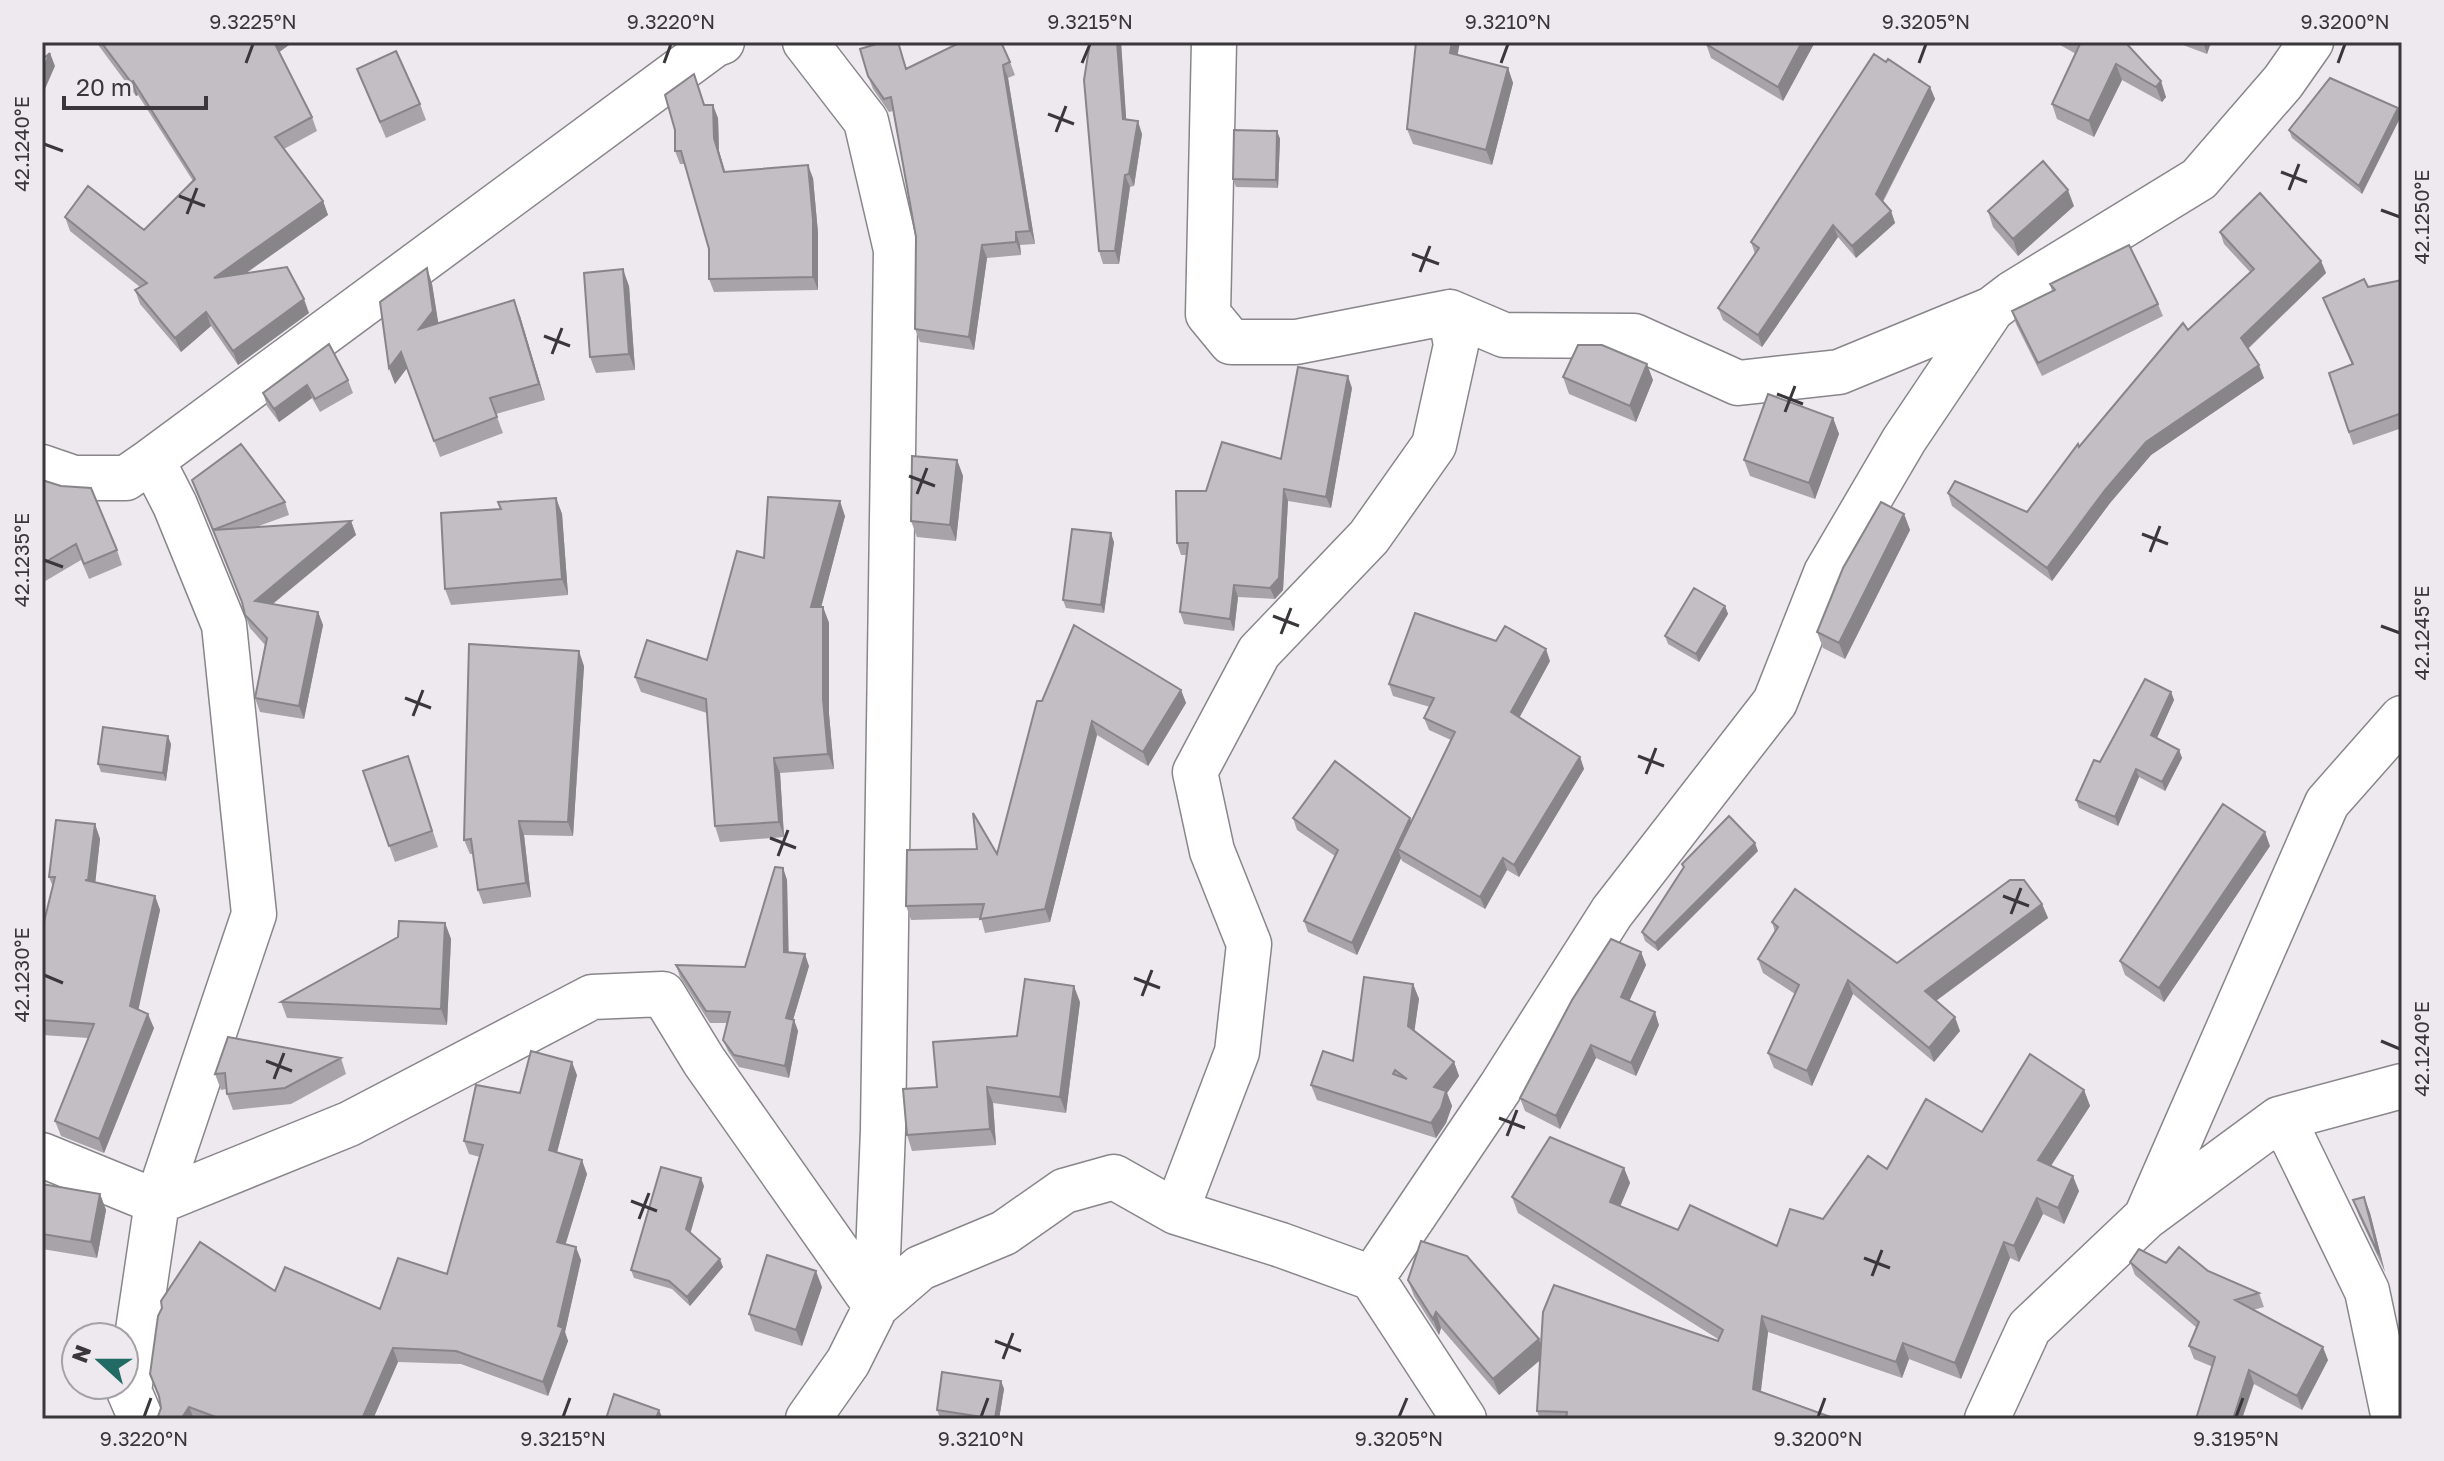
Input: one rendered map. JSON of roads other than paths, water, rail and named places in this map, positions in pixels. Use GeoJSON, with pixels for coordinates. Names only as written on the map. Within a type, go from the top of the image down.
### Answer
{"type":"FeatureCollection","features":[{"type":"Feature","properties":{"kind":"street"},"geometry":{"type":"LineString","coordinates":[[42,467],[74,478],[126,478],[722,42]]}},
{"type":"Feature","properties":{"kind":"street"},"geometry":{"type":"LineString","coordinates":[[805,42],[866,121],[896,250],[883,1130],[876,1306]]}},
{"type":"Feature","properties":{"kind":"street"},"geometry":{"type":"LineString","coordinates":[[1214,42],[1208,314],[1231,342],[1296,342],[1450,312],[1504,335],[1634,336],[1738,383],[1839,372],[1992,309],[2199,179],[2283,82],[2311,42]]}},
{"type":"Feature","properties":{"kind":"street"},"geometry":{"type":"LineString","coordinates":[[1372,1278],[1500,1088],[1612,912],[1775,702],[1826,573],[1904,440],[1992,309]]}},
{"type":"Feature","properties":{"kind":"street"},"geometry":{"type":"LineString","coordinates":[[1176,1212],[1237,1052],[1249,944],[1212,851],[1195,772],[1259,652],[1369,537],[1434,445],[1456,345],[1450,312]]}},
{"type":"Feature","properties":{"kind":"street"},"geometry":{"type":"LineString","coordinates":[[141,1419],[129,1391],[157,1202],[254,914],[224,625],[175,505],[152,460]]}},
{"type":"Feature","properties":{"kind":"street"},"geometry":{"type":"LineString","coordinates":[[2146,1217],[2327,803],[2402,718]]}},
{"type":"Feature","properties":{"kind":"street"},"geometry":{"type":"LineString","coordinates":[[42,1155],[157,1202],[349,1124],[592,997],[663,994],[704,1061],[876,1306]]}},
{"type":"Feature","properties":{"kind":"street"},"geometry":{"type":"LineString","coordinates":[[1987,1419],[2029,1328],[2146,1217],[2279,1119],[2402,1086]]}},
{"type":"Feature","properties":{"kind":"street"},"geometry":{"type":"LineString","coordinates":[[2279,1119],[2294,1141],[2367,1291],[2394,1419]]}},
{"type":"Feature","properties":{"kind":"street"},"geometry":{"type":"LineString","coordinates":[[808,1419],[848,1362],[876,1306],[920,1268],[1004,1233],[1064,1191],[1114,1177],[1176,1212],[1372,1278],[1464,1419]]}}]}
